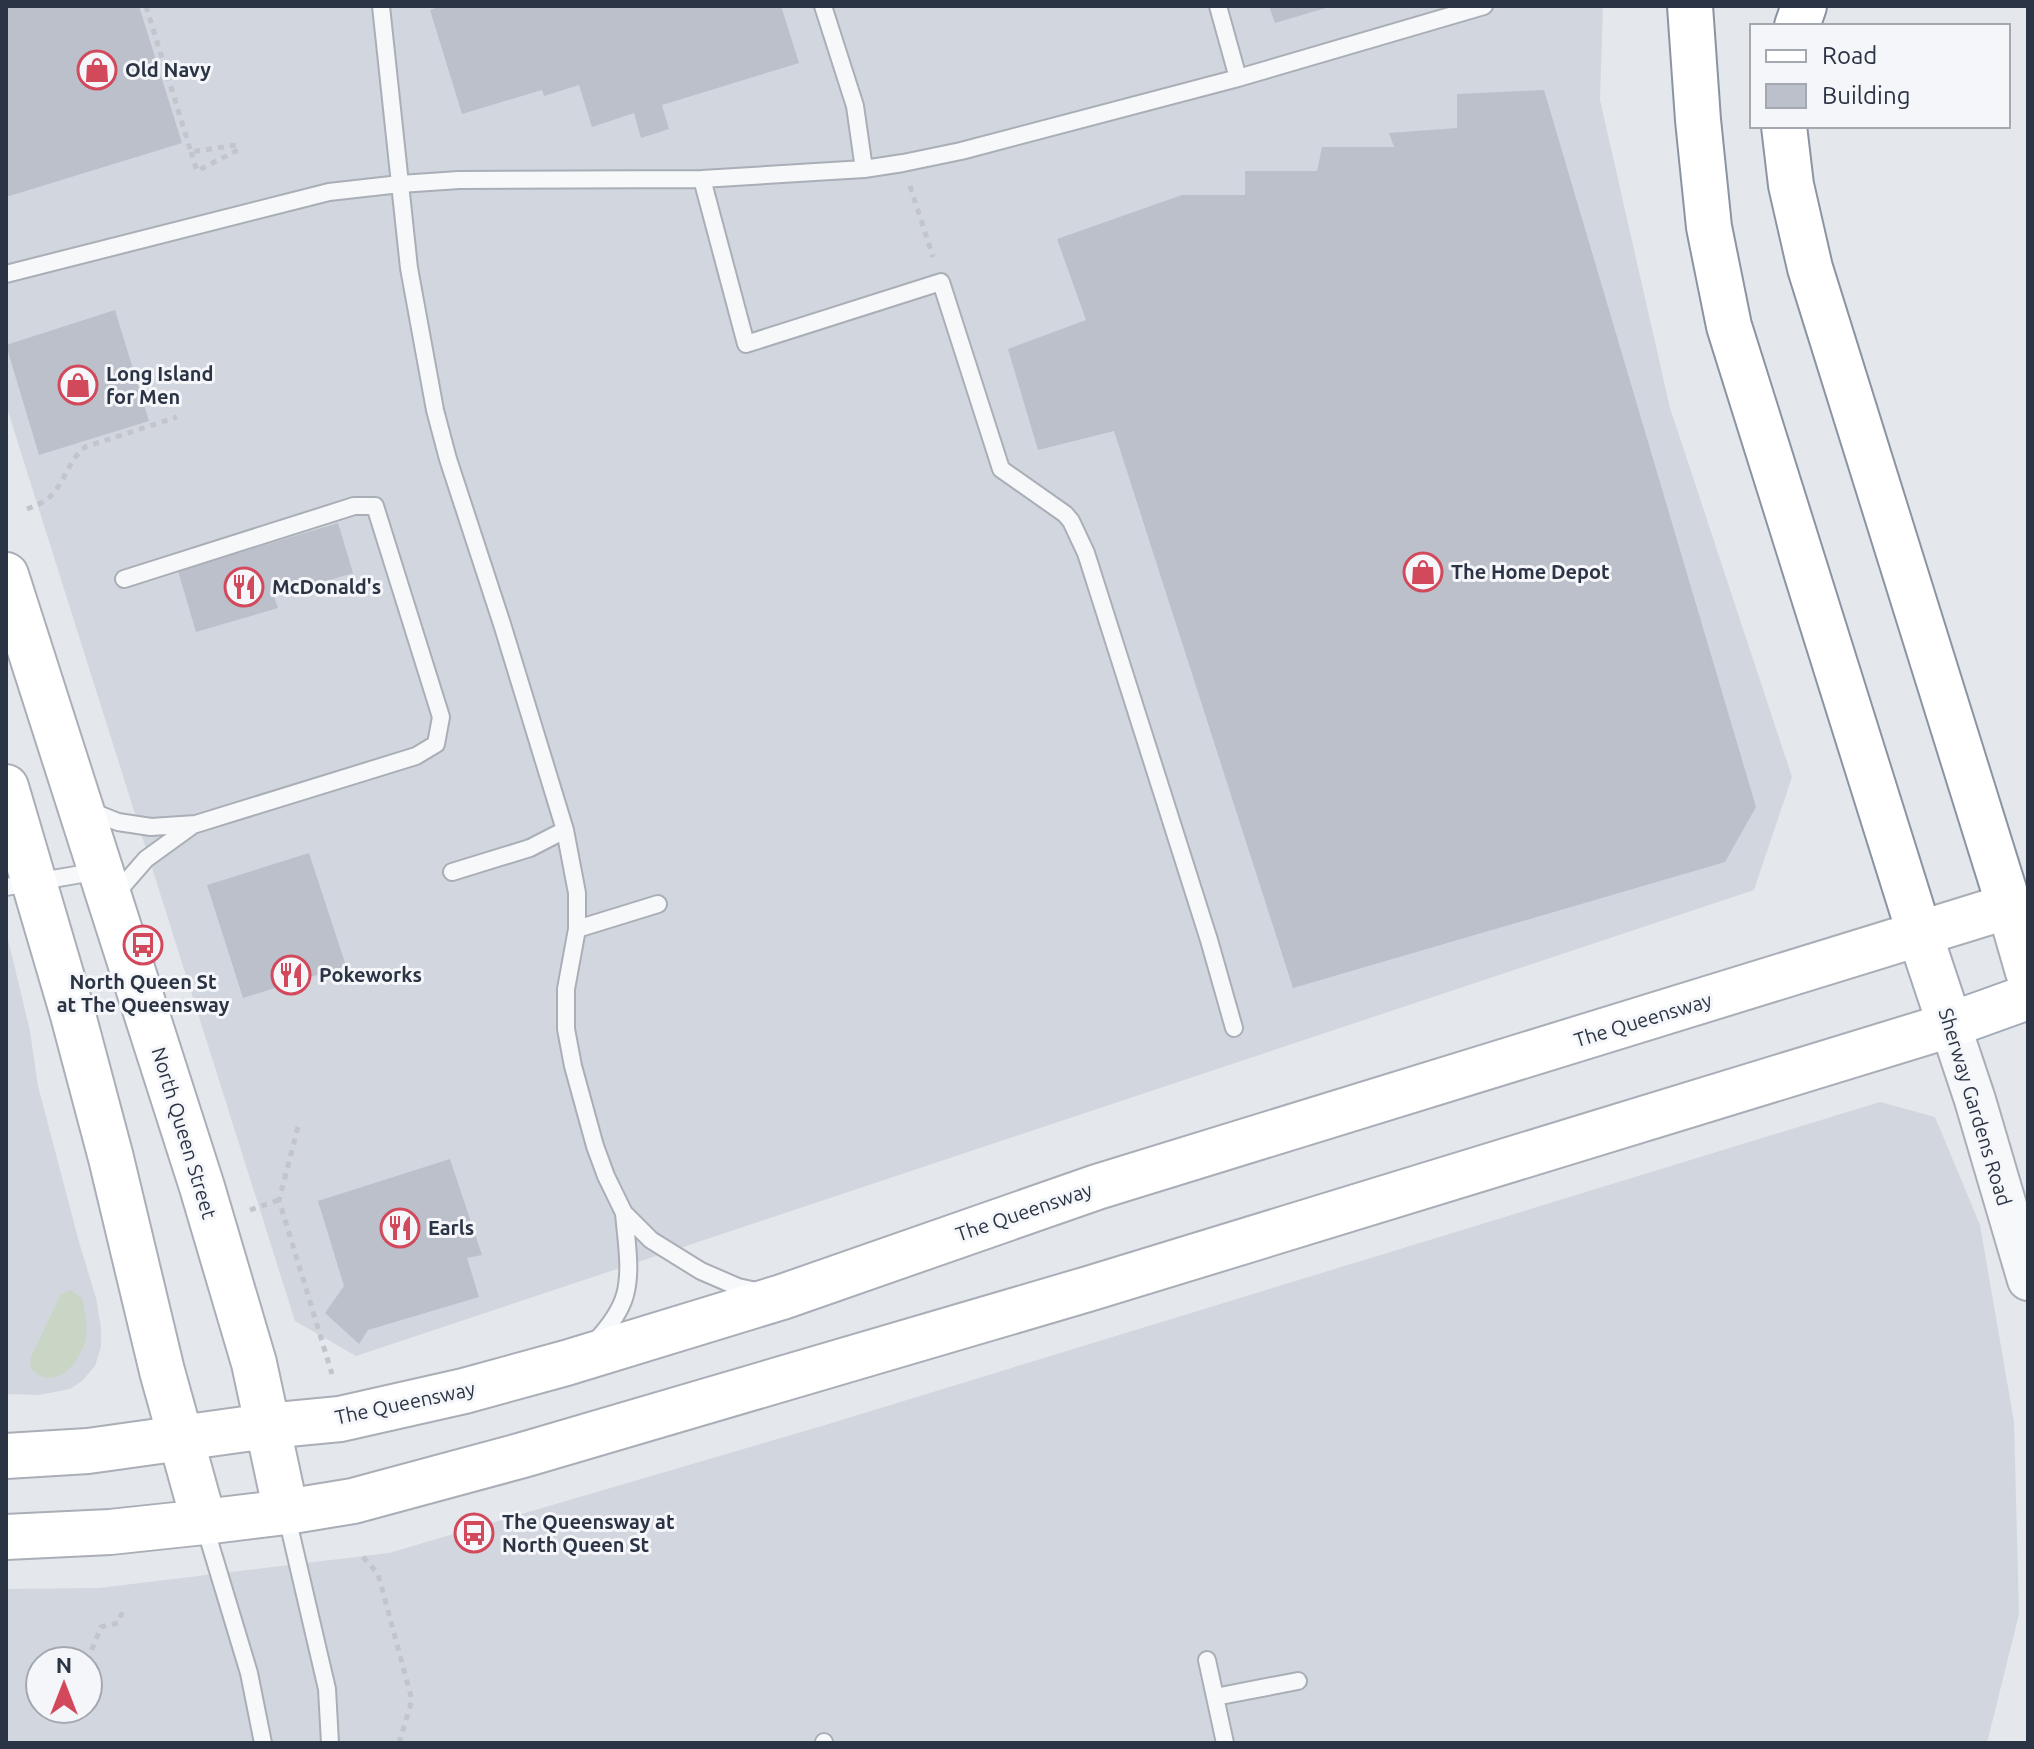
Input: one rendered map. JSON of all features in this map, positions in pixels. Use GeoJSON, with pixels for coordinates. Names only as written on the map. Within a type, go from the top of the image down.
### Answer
{"type":"FeatureCollection","features":[{"type":"Feature","properties":{"kind":"main road","name":"Sherway Gardens Road"},"geometry":{"type":"LineString","coordinates":[[1690,6],[1709,227],[1729,326],[1950,1025]]}},
{"type":"Feature","properties":{"kind":"main road"},"geometry":{"type":"LineString","coordinates":[[1784,128],[1791,185],[1810,268],[2019,904],[2028,972]]}},
{"type":"Feature","properties":{"kind":"main road","name":"North Queen Street"},"geometry":{"type":"LineString","coordinates":[[6,575],[206,1201],[254,1363],[286,1512]]}},
{"type":"Feature","properties":{"kind":"main road"},"geometry":{"type":"LineString","coordinates":[[6,787],[20,884],[73,1015],[180,1439],[204,1522]]}},
{"type":"Feature","properties":{"kind":"main road","name":"The Queensway"},"geometry":{"type":"LineString","coordinates":[[6,1456],[88,1451],[340,1419],[464,1391],[782,1297],[1097,1187],[2019,904]]}},
{"type":"Feature","properties":{"kind":"main road"},"geometry":{"type":"LineString","coordinates":[[6,1537],[110,1532],[286,1512],[353,1501],[553,1447],[1088,1289],[1950,1025],[2028,997]]}},
{"type":"Feature","properties":{"kind":"street","name":"Sherway Gardens Road"},"geometry":{"type":"LineString","coordinates":[[1950,1025],[2028,1280]]}},
{"type":"Feature","properties":{"kind":"lane"},"geometry":{"type":"LineString","coordinates":[[381,6],[409,268],[435,410],[565,830],[577,893],[577,929],[566,989],[566,1029],[595,1146],[624,1213],[651,1240],[701,1271],[738,1287],[782,1297]]}},
{"type":"Feature","properties":{"kind":"lane"},"geometry":{"type":"LineString","coordinates":[[823,6],[855,106],[864,169]]}},
{"type":"Feature","properties":{"kind":"lane"},"geometry":{"type":"LineString","coordinates":[[1218,6],[1238,78]]}},
{"type":"Feature","properties":{"kind":"lane"},"geometry":{"type":"LineString","coordinates":[[6,274],[329,192],[459,180],[702,179],[864,169],[903,163],[961,151],[1238,78],[1484,6]]}},
{"type":"Feature","properties":{"kind":"lane"},"geometry":{"type":"LineString","coordinates":[[702,179],[746,344],[941,282],[1001,469],[1065,514],[1086,553],[1234,1028]]}},
{"type":"Feature","properties":{"kind":"lane"},"geometry":{"type":"LineString","coordinates":[[79,806],[118,822],[151,827],[196,824],[416,756],[436,744],[441,717],[375,506],[354,506],[124,579]]}},
{"type":"Feature","properties":{"kind":"lane"},"geometry":{"type":"LineString","coordinates":[[20,884],[119,888],[146,859],[196,824]]}},
{"type":"Feature","properties":{"kind":"lane"},"geometry":{"type":"LineString","coordinates":[[452,872],[530,848],[565,830]]}},
{"type":"Feature","properties":{"kind":"lane"},"geometry":{"type":"LineString","coordinates":[[577,929],[658,904]]}},
{"type":"Feature","properties":{"kind":"lane"},"geometry":{"type":"LineString","coordinates":[[566,1363],[596,1342],[612,1322],[625,1295],[624,1213]]}},
{"type":"Feature","properties":{"kind":"lane"},"geometry":{"type":"LineString","coordinates":[[286,1512],[327,1689],[330,1743]]}},
{"type":"Feature","properties":{"kind":"lane"},"geometry":{"type":"LineString","coordinates":[[204,1522],[249,1673],[263,1743]]}},
{"type":"Feature","properties":{"kind":"lane"},"geometry":{"type":"LineString","coordinates":[[1207,1660],[1225,1743]]}},
{"type":"Feature","properties":{"kind":"lane"},"geometry":{"type":"LineString","coordinates":[[1215,1697],[1298,1681]]}},
{"type":"Feature","properties":{"kind":"path"},"geometry":{"type":"LineString","coordinates":[[146,6],[191,152],[197,171],[238,150],[236,145],[191,152]]}},
{"type":"Feature","properties":{"kind":"path"},"geometry":{"type":"LineString","coordinates":[[903,163],[941,282]]}},
{"type":"Feature","properties":{"kind":"path"},"geometry":{"type":"LineString","coordinates":[[27,509],[45,501],[55,492],[78,452],[85,447],[177,417]]}},
{"type":"Feature","properties":{"kind":"path"},"geometry":{"type":"LineString","coordinates":[[298,1127],[279,1200],[332,1374]]}},
{"type":"Feature","properties":{"kind":"path"},"geometry":{"type":"LineString","coordinates":[[248,1210],[279,1200]]}},
{"type":"Feature","properties":{"kind":"path"},"geometry":{"type":"LineString","coordinates":[[363,1557],[378,1574],[412,1700],[399,1743]]}},
{"type":"Feature","properties":{"kind":"path"},"geometry":{"type":"LineString","coordinates":[[94,1645],[101,1627],[118,1623],[124,1608]]}},
{"type":"Feature","properties":{"kind":"shaded area"},"geometry":{"type":"Polygon","coordinates":[[[6,6],[1603,6],[1600,100],[1670,408],[1792,777],[1754,890],[356,1356],[295,1321],[6,405],[6,6]]]}},
{"type":"Feature","properties":{"kind":"shaded area"},"geometry":{"type":"Polygon","coordinates":[[[6,931],[30,1031],[38,1086],[96,1298],[101,1328],[101,1347],[95,1366],[82,1381],[70,1389],[39,1395],[6,1394],[6,931]]]}},
{"type":"Feature","properties":{"kind":"shaded area"},"geometry":{"type":"Polygon","coordinates":[[[1880,1102],[1935,1117],[1980,1225],[2014,1422],[2019,1614],[1987,1743],[6,1743],[6,1589],[99,1588],[389,1553],[822,1426],[1880,1102]]]}},
{"type":"Feature","properties":{"kind":"green space"},"geometry":{"type":"Polygon","coordinates":[[[71,1290],[82,1298],[86,1336],[73,1365],[57,1377],[48,1378],[30,1367],[31,1357],[61,1294],[71,1290]]]}},
{"type":"Feature","properties":{"kind":"building"},"geometry":{"type":"Polygon","coordinates":[[[6,6],[139,6],[182,143],[6,197],[6,6]]]}},
{"type":"Feature","properties":{"kind":"building"},"geometry":{"type":"Polygon","coordinates":[[[442,6],[781,6],[799,63],[662,105],[669,129],[641,138],[634,113],[592,127],[579,85],[544,96],[542,90],[462,114],[430,10],[442,6]]]}},
{"type":"Feature","properties":{"kind":"building"},"geometry":{"type":"Polygon","coordinates":[[[1269,6],[1329,6],[1329,7],[1275,23],[1269,6]]]}},
{"type":"Feature","properties":{"kind":"building","name":"The Home Depot"},"geometry":{"type":"Polygon","coordinates":[[[1544,90],[1756,807],[1725,862],[1293,988],[1114,431],[1038,450],[1008,349],[1086,320],[1057,239],[1182,195],[1245,195],[1245,171],[1317,171],[1322,147],[1394,147],[1389,133],[1457,128],[1457,94],[1544,90]]]}},
{"type":"Feature","properties":{"kind":"building","name":"Long Island for Men"},"geometry":{"type":"Polygon","coordinates":[[[115,310],[149,421],[39,455],[6,345],[115,310]]]}},
{"type":"Feature","properties":{"kind":"building","name":"McDonald's"},"geometry":{"type":"Polygon","coordinates":[[[338,523],[353,573],[274,597],[278,608],[196,632],[178,571],[338,523]]]}},
{"type":"Feature","properties":{"kind":"building"},"geometry":{"type":"Polygon","coordinates":[[[309,853],[346,966],[243,998],[207,885],[309,853]]]}},
{"type":"Feature","properties":{"kind":"building","name":"Earls"},"geometry":{"type":"Polygon","coordinates":[[[450,1159],[482,1255],[467,1258],[479,1297],[368,1330],[359,1344],[325,1313],[344,1286],[318,1201],[450,1159]]]}},
{"type":"Feature","properties":{"kind":"place","name":"Old Navy"},"geometry":{"type":"Point","coordinates":[97,70]}},
{"type":"Feature","properties":{"kind":"place","name":"Long Island for Men"},"geometry":{"type":"Point","coordinates":[78,385]}},
{"type":"Feature","properties":{"kind":"place","name":"The Home Depot"},"geometry":{"type":"Point","coordinates":[1423,572]}},
{"type":"Feature","properties":{"kind":"place","name":"McDonald's"},"geometry":{"type":"Point","coordinates":[244,587]}},
{"type":"Feature","properties":{"kind":"place","name":"North Queen St at The Queensway"},"geometry":{"type":"Point","coordinates":[143,945]}},
{"type":"Feature","properties":{"kind":"place","name":"Pokeworks"},"geometry":{"type":"Point","coordinates":[291,975]}},
{"type":"Feature","properties":{"kind":"place","name":"Earls"},"geometry":{"type":"Point","coordinates":[400,1228]}},
{"type":"Feature","properties":{"kind":"place","name":"The Queensway at North Queen St"},"geometry":{"type":"Point","coordinates":[474,1533]}}]}
